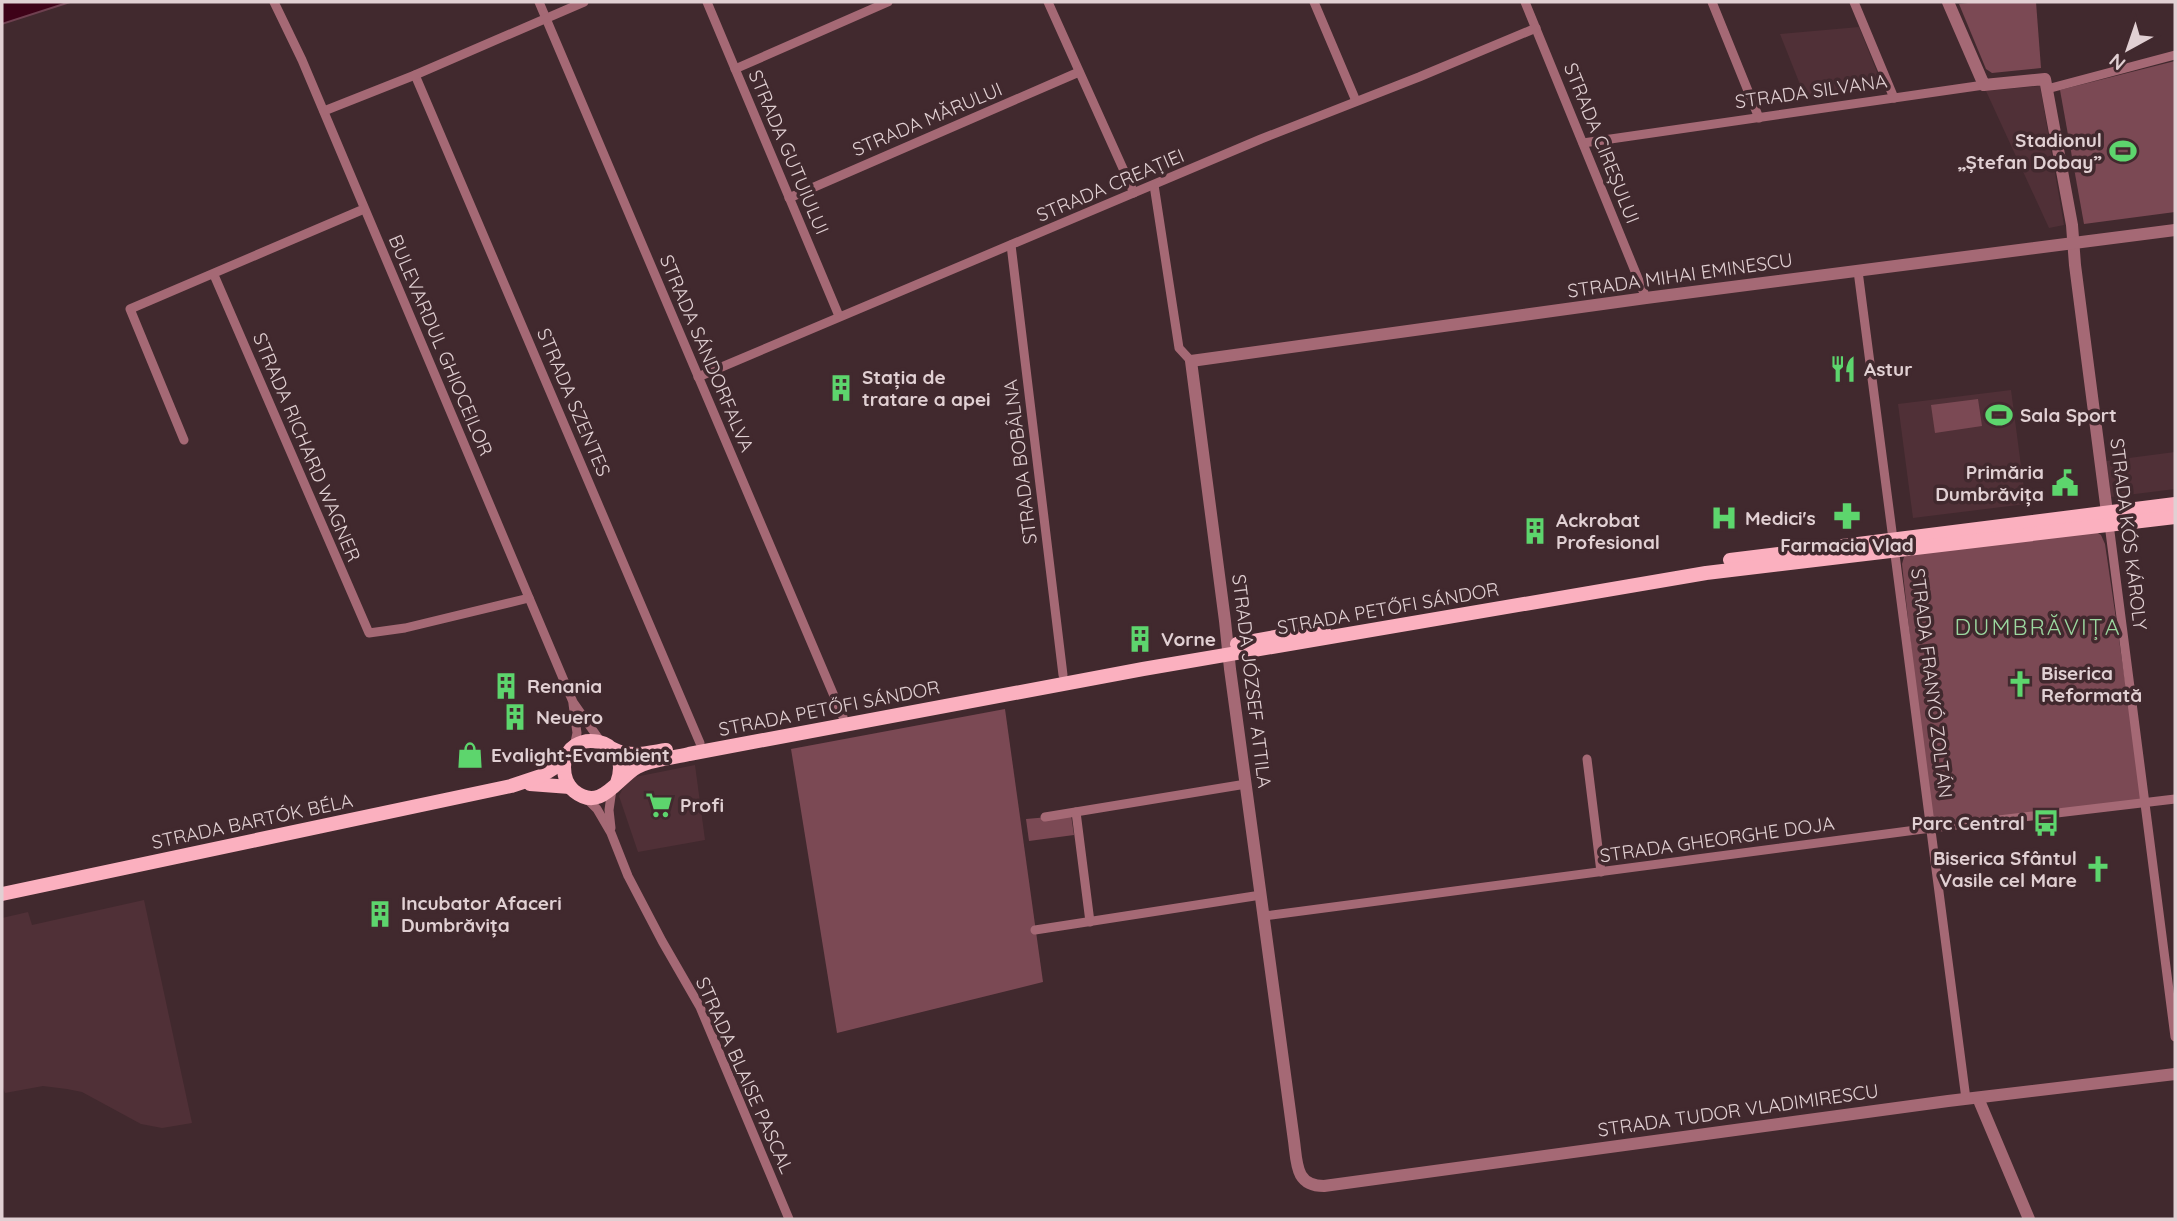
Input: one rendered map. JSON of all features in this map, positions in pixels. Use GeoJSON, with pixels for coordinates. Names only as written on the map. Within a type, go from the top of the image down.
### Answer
{"type":"FeatureCollection","features":[{"type":"Feature","properties":{"kind":"main road","name":"STRADA PETŐFI SÁNDOR"},"geometry":{"type":"LineString","coordinates":[[607,745],[636,755],[1063,676],[1228,650],[1704,564],[1894,546],[2108,518],[2175,505]]}},
{"type":"Feature","properties":{"kind":"main road","name":"STRADA PETŐFI SÁNDOR"},"geometry":{"type":"LineString","coordinates":[[2108,518],[2175,517]]}},
{"type":"Feature","properties":{"kind":"main road","name":"STRADA PETŐFI SÁNDOR"},"geometry":{"type":"LineString","coordinates":[[615,786],[639,766],[689,754],[1228,650]]}},
{"type":"Feature","properties":{"kind":"main road"},"geometry":{"type":"LineString","coordinates":[[591,740],[607,745],[621,765],[615,786],[604,795],[593,798],[583,796],[570,787],[565,779],[565,761],[574,747],[591,740]]}},
{"type":"Feature","properties":{"kind":"main road","name":"STRADA BARTÓK BÉLA"},"geometry":{"type":"LineString","coordinates":[[2,894],[511,786],[531,780],[565,761]]}},
{"type":"Feature","properties":{"kind":"main road","name":"STRADA BARTÓK BÉLA"},"geometry":{"type":"LineString","coordinates":[[511,786],[549,784],[570,787]]}},
{"type":"Feature","properties":{"kind":"street","name":"BULEVARDUL GHIOCEILOR"},"geometry":{"type":"LineString","coordinates":[[274,2],[324,111],[573,702],[578,733],[574,747]]}},
{"type":"Feature","properties":{"kind":"street","name":"STRADA SÁNDORFALVA"},"geometry":{"type":"LineString","coordinates":[[539,2],[842,717]]}},
{"type":"Feature","properties":{"kind":"street"},"geometry":{"type":"LineString","coordinates":[[324,111],[584,2]]}},
{"type":"Feature","properties":{"kind":"street","name":"STRADA GUTUIULUI"},"geometry":{"type":"LineString","coordinates":[[707,2],[839,316]]}},
{"type":"Feature","properties":{"kind":"street"},"geometry":{"type":"LineString","coordinates":[[735,69],[888,2]]}},
{"type":"Feature","properties":{"kind":"street"},"geometry":{"type":"LineString","coordinates":[[1048,2],[1134,193]]}},
{"type":"Feature","properties":{"kind":"street"},"geometry":{"type":"LineString","coordinates":[[1314,2],[1356,101]]}},
{"type":"Feature","properties":{"kind":"street","name":"STRADA CIREȘULUI"},"geometry":{"type":"LineString","coordinates":[[1525,2],[1646,298]]}},
{"type":"Feature","properties":{"kind":"street"},"geometry":{"type":"LineString","coordinates":[[1712,2],[1759,118]]}},
{"type":"Feature","properties":{"kind":"street"},"geometry":{"type":"LineString","coordinates":[[1854,2],[1894,98]]}},
{"type":"Feature","properties":{"kind":"street"},"geometry":{"type":"LineString","coordinates":[[1948,2],[1984,85]]}},
{"type":"Feature","properties":{"kind":"street","name":"STRADA CREAȚIEI"},"geometry":{"type":"LineString","coordinates":[[698,377],[1261,139],[1536,28]]}},
{"type":"Feature","properties":{"kind":"street","name":"STRADA SILVANA"},"geometry":{"type":"LineString","coordinates":[[1583,143],[1984,85],[2046,84],[2175,55]]}},
{"type":"Feature","properties":{"kind":"street","name":"STRADA MĂRULUI"},"geometry":{"type":"LineString","coordinates":[[789,198],[1079,72]]}},
{"type":"Feature","properties":{"kind":"street","name":"STRADA SZENTES"},"geometry":{"type":"LineString","coordinates":[[415,75],[700,743]]}},
{"type":"Feature","properties":{"kind":"street","name":"STRADA KÓS KÁROLY"},"geometry":{"type":"LineString","coordinates":[[2046,84],[2072,225],[2074,265],[2175,1037]]}},
{"type":"Feature","properties":{"kind":"street","name":"STRADA JÓZSEF ATTILA"},"geometry":{"type":"LineString","coordinates":[[1153,186],[1179,348],[1191,361],[1298,1170],[1308,1183]]}},
{"type":"Feature","properties":{"kind":"street"},"geometry":{"type":"LineString","coordinates":[[184,440],[130,309],[364,209]]}},
{"type":"Feature","properties":{"kind":"street","name":"STRADA MIHAI EMINESCU"},"geometry":{"type":"LineString","coordinates":[[1191,361],[1646,298],[2175,230]]}},
{"type":"Feature","properties":{"kind":"street","name":"STRADA BOBÂLNA"},"geometry":{"type":"LineString","coordinates":[[1011,245],[1063,676]]}},
{"type":"Feature","properties":{"kind":"street","name":"STRADA FRANYÓ ZOLTÁN"},"geometry":{"type":"LineString","coordinates":[[1858,271],[1931,828],[1972,1098],[2029,1219]]}},
{"type":"Feature","properties":{"kind":"street","name":"STRADA RICHARD WAGNER"},"geometry":{"type":"LineString","coordinates":[[214,275],[369,634],[529,598]]}},
{"type":"Feature","properties":{"kind":"street","name":"BULEVARDUL GHIOCEILOR"},"geometry":{"type":"LineString","coordinates":[[573,702],[607,745]]}},
{"type":"Feature","properties":{"kind":"street"},"geometry":{"type":"LineString","coordinates":[[1587,759],[1601,872]]}},
{"type":"Feature","properties":{"kind":"street"},"geometry":{"type":"LineString","coordinates":[[1045,817],[1246,784]]}},
{"type":"Feature","properties":{"kind":"street","name":"STRADA BLAISE PASCAL"},"geometry":{"type":"LineString","coordinates":[[611,833],[609,810],[615,786]]}},
{"type":"Feature","properties":{"kind":"street","name":"STRADA BLAISE PASCAL"},"geometry":{"type":"LineString","coordinates":[[583,796],[597,808],[611,833],[628,876],[700,1007],[789,1219]]}},
{"type":"Feature","properties":{"kind":"street","name":"STRADA GHEORGHE DOJA"},"geometry":{"type":"LineString","coordinates":[[1264,916],[1931,828],[2175,799]]}},
{"type":"Feature","properties":{"kind":"street"},"geometry":{"type":"LineString","coordinates":[[1076,812],[1090,922]]}},
{"type":"Feature","properties":{"kind":"street"},"geometry":{"type":"LineString","coordinates":[[1035,930],[1261,895]]}},
{"type":"Feature","properties":{"kind":"street","name":"STRADA TUDOR VLADIMIRESCU"},"geometry":{"type":"LineString","coordinates":[[1308,1183],[1324,1186],[1972,1098],[2175,1074]]}},
{"type":"Feature","properties":{"kind":"shaded area"},"geometry":{"type":"Polygon","coordinates":[[[2,2],[70,2],[2,24],[2,2]]]}},
{"type":"Feature","properties":{"kind":"shaded area"},"geometry":{"type":"Polygon","coordinates":[[[2036,2],[2041,68],[1992,73],[1986,69],[1959,4],[2036,2]]]}},
{"type":"Feature","properties":{"kind":"shaded area"},"geometry":{"type":"Polygon","coordinates":[[[1859,27],[1883,87],[1805,97],[1780,34],[1859,27]]]}},
{"type":"Feature","properties":{"kind":"shaded area","name":"Stadionul „Ștefan Dobay”"},"geometry":{"type":"Polygon","coordinates":[[[2175,61],[2175,212],[2084,224],[2060,90],[2175,61]]]}},
{"type":"Feature","properties":{"kind":"shaded area"},"geometry":{"type":"Polygon","coordinates":[[[2040,86],[2064,225],[2049,228],[1986,91],[2040,86]]]}},
{"type":"Feature","properties":{"kind":"shaded area"},"geometry":{"type":"Polygon","coordinates":[[[2011,390],[2026,504],[1913,518],[1898,404],[2011,390]]]}},
{"type":"Feature","properties":{"kind":"shaded area"},"geometry":{"type":"Polygon","coordinates":[[[1978,399],[1982,426],[1935,433],[1931,405],[1978,399]]]}},
{"type":"Feature","properties":{"kind":"shaded area"},"geometry":{"type":"Polygon","coordinates":[[[2175,452],[2175,489],[2111,497],[2106,461],[2175,452]]]}},
{"type":"Feature","properties":{"kind":"shaded area"},"geometry":{"type":"Polygon","coordinates":[[[2093,530],[2101,535],[2105,544],[2143,803],[1931,828],[1902,564],[1904,557],[1909,553],[2093,530]]]}},
{"type":"Feature","properties":{"kind":"shaded area"},"geometry":{"type":"Polygon","coordinates":[[[1005,709],[1043,982],[837,1033],[791,749],[1005,709]]]}},
{"type":"Feature","properties":{"kind":"shaded area"},"geometry":{"type":"Polygon","coordinates":[[[695,765],[705,840],[638,852],[619,796],[625,784],[630,778],[695,765]]]}},
{"type":"Feature","properties":{"kind":"shaded area"},"geometry":{"type":"Polygon","coordinates":[[[1071,815],[1074,835],[1029,841],[1026,819],[1071,815]]]}},
{"type":"Feature","properties":{"kind":"shaded area"},"geometry":{"type":"Polygon","coordinates":[[[144,900],[192,1123],[162,1128],[141,1124],[82,1092],[67,1089],[43,1086],[5,1093],[2,1085],[2,918],[28,912],[32,925],[144,900]]]}},
{"type":"Feature","properties":{"kind":"place","name":"Stadionul „Ștefan Dobay”"},"geometry":{"type":"Point","coordinates":[2123,151]}},
{"type":"Feature","properties":{"kind":"place","name":"Astur"},"geometry":{"type":"Point","coordinates":[1843,369]}},
{"type":"Feature","properties":{"kind":"place","name":"Stația de tratare a apei"},"geometry":{"type":"Point","coordinates":[841,388]}},
{"type":"Feature","properties":{"kind":"place","name":"Sala Sport"},"geometry":{"type":"Point","coordinates":[1999,415]}},
{"type":"Feature","properties":{"kind":"place","name":"Primăria Dumbrăvița"},"geometry":{"type":"Point","coordinates":[2065,483]}},
{"type":"Feature","properties":{"kind":"place","name":"Farmacia Vlad"},"geometry":{"type":"Point","coordinates":[1847,516]}},
{"type":"Feature","properties":{"kind":"place","name":"Medici's"},"geometry":{"type":"Point","coordinates":[1724,518]}},
{"type":"Feature","properties":{"kind":"place","name":"Ackrobat Profesional"},"geometry":{"type":"Point","coordinates":[1535,531]}},
{"type":"Feature","properties":{"kind":"place","name":"Vorne"},"geometry":{"type":"Point","coordinates":[1140,639]}},
{"type":"Feature","properties":{"kind":"place","name":"Biserica Reformată"},"geometry":{"type":"Point","coordinates":[2020,684]}},
{"type":"Feature","properties":{"kind":"place","name":"Renania"},"geometry":{"type":"Point","coordinates":[506,686]}},
{"type":"Feature","properties":{"kind":"place","name":"Neuero"},"geometry":{"type":"Point","coordinates":[515,717]}},
{"type":"Feature","properties":{"kind":"place","name":"Evalight-Evambient"},"geometry":{"type":"Point","coordinates":[470,755]}},
{"type":"Feature","properties":{"kind":"place","name":"Profi"},"geometry":{"type":"Point","coordinates":[659,805]}},
{"type":"Feature","properties":{"kind":"place","name":"Parc Central"},"geometry":{"type":"Point","coordinates":[2046,823]}},
{"type":"Feature","properties":{"kind":"place","name":"Biserica Sfântul Vasile cel Mare"},"geometry":{"type":"Point","coordinates":[2098,869]}},
{"type":"Feature","properties":{"kind":"place","name":"Incubator Afaceri Dumbrăvița"},"geometry":{"type":"Point","coordinates":[380,914]}},
{"type":"Feature","properties":{"kind":"district","name":"DUMBRĂVIȚA"},"geometry":{"type":"Point","coordinates":[2038,627]}}]}
